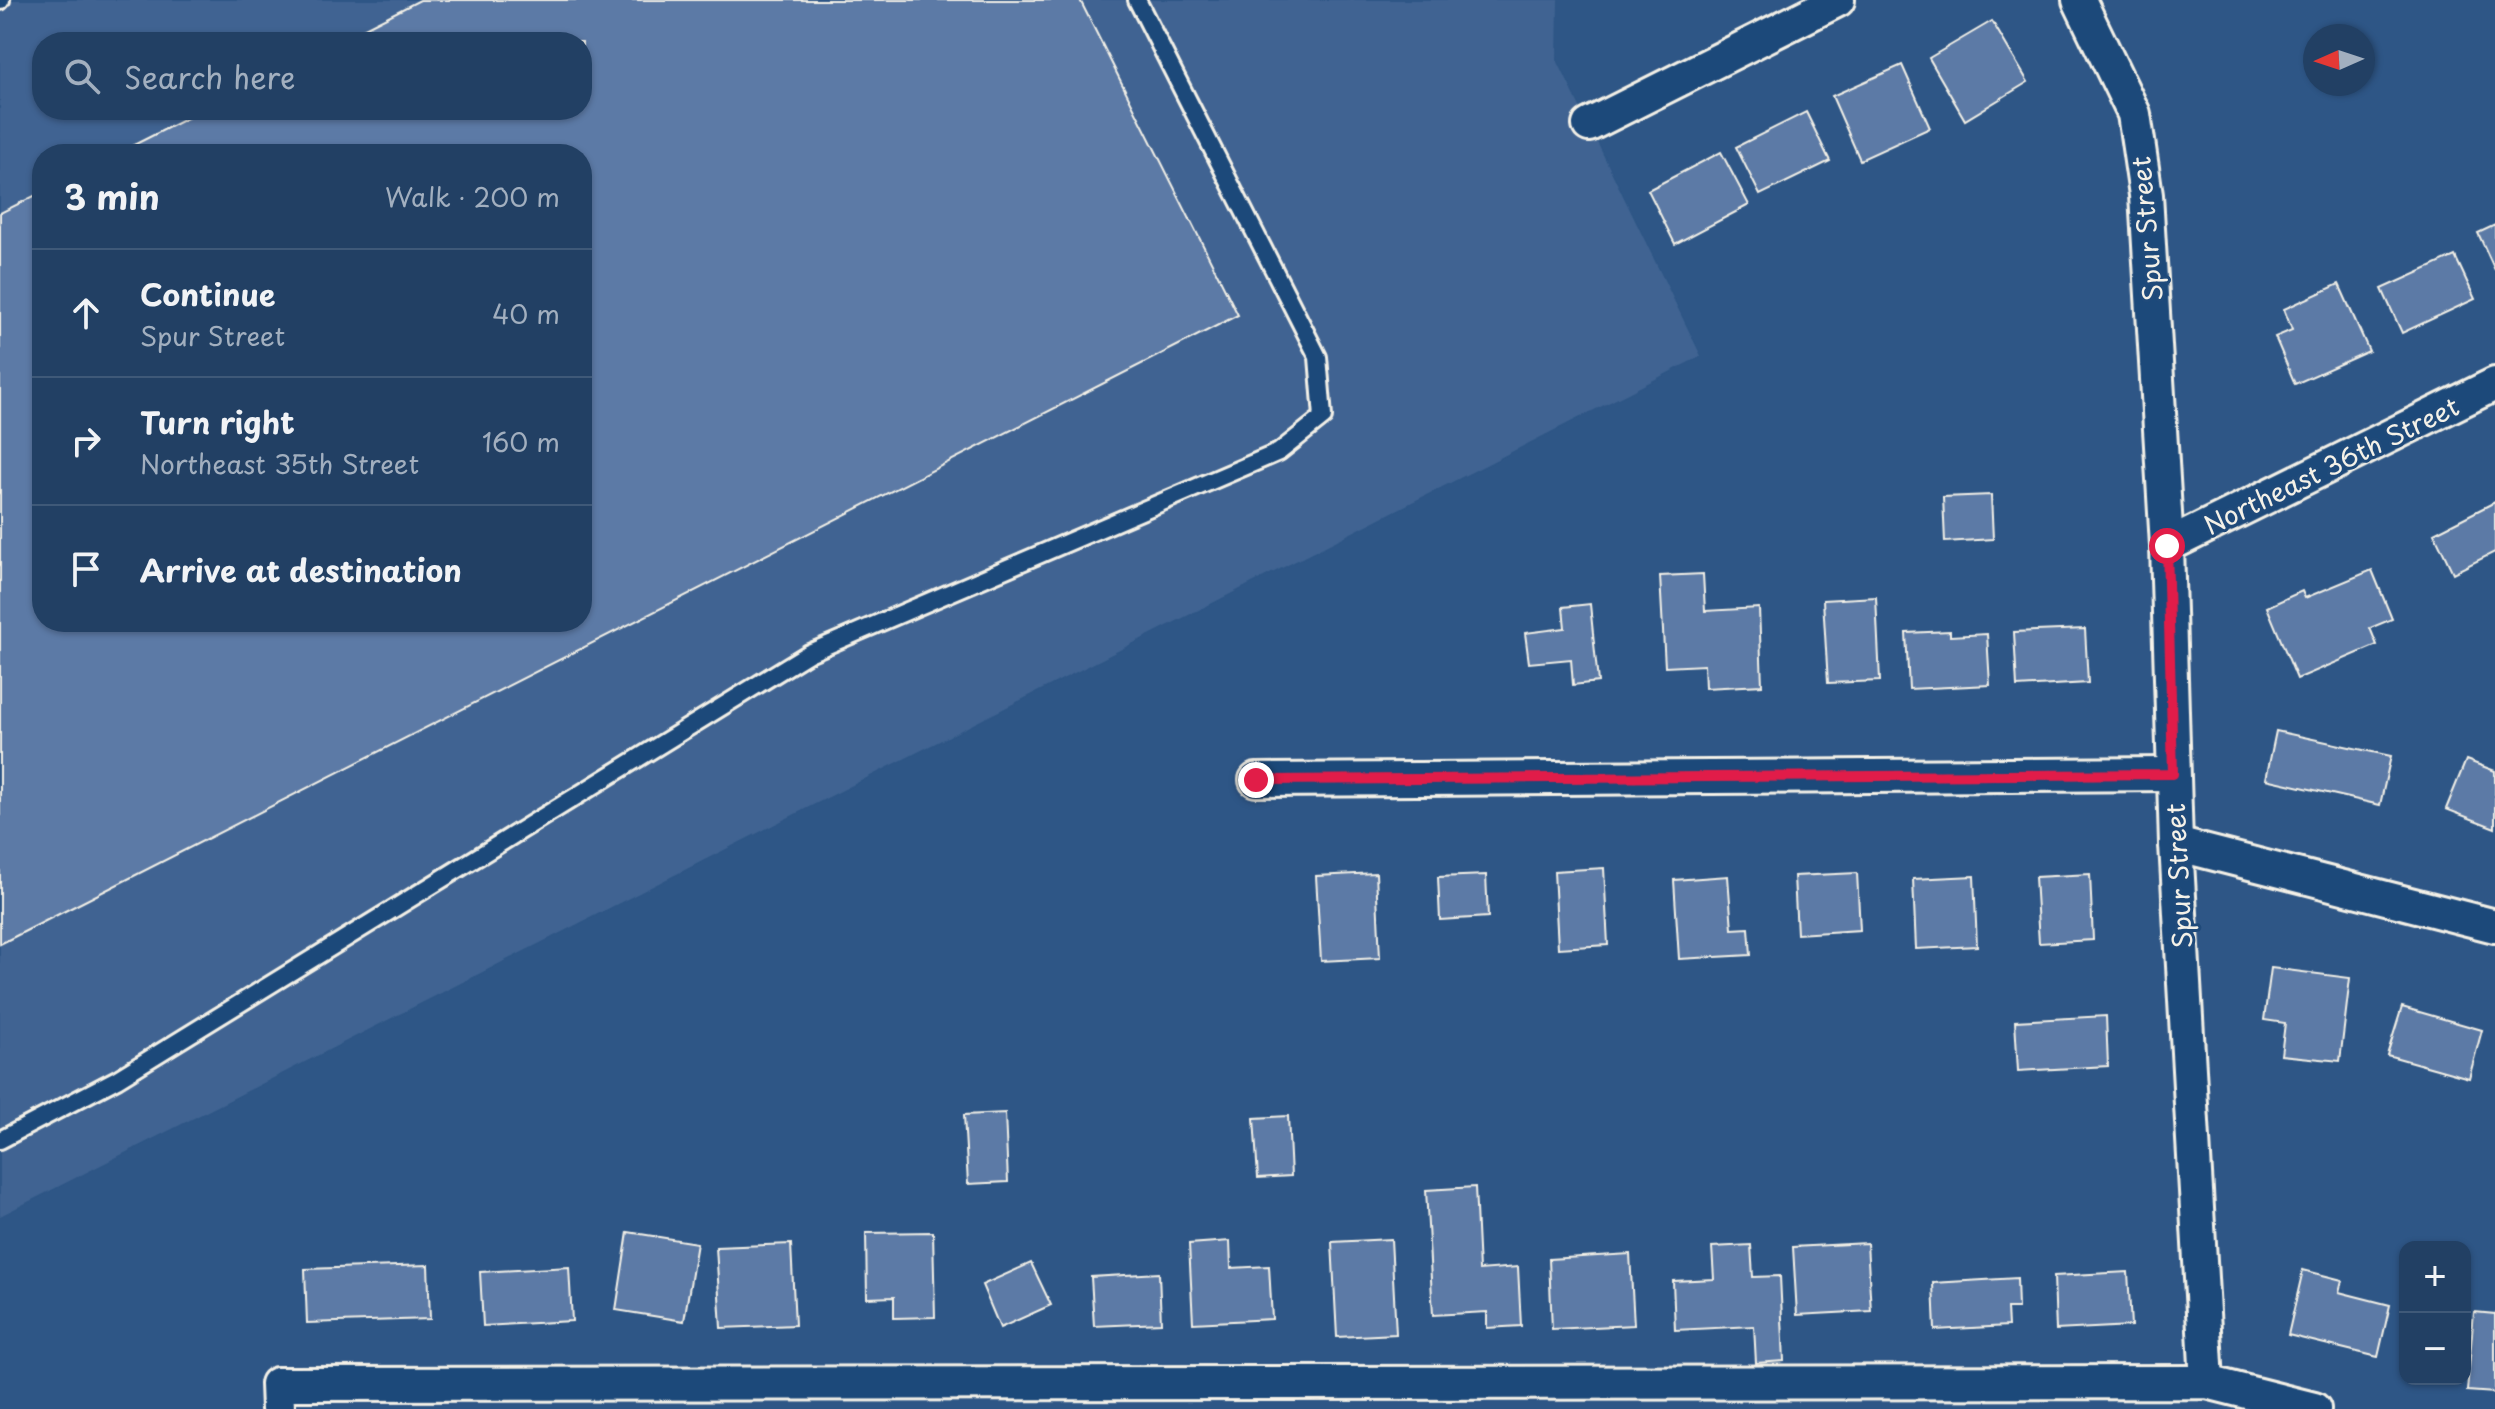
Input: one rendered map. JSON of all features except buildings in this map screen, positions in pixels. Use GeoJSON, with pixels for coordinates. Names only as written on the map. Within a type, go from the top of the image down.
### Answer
{"type":"FeatureCollection","features":[{"type":"Feature","properties":{"kind":"street"},"geometry":{"type":"LineString","coordinates":[[1589,125],[1838,0]]}},
{"type":"Feature","properties":{"kind":"street","name":"Spur Street"},"geometry":{"type":"LineString","coordinates":[[2079,0],[2134,114],[2146,195],[2167,546],[2176,844],[2207,1382]]}},
{"type":"Feature","properties":{"kind":"street","name":"Northeast 36th Street"},"geometry":{"type":"LineString","coordinates":[[2167,546],[2495,384]]}},
{"type":"Feature","properties":{"kind":"street"},"geometry":{"type":"LineString","coordinates":[[1256,780],[2173,774]]}},
{"type":"Feature","properties":{"kind":"street"},"geometry":{"type":"LineString","coordinates":[[2176,844],[2495,926]]}},
{"type":"Feature","properties":{"kind":"street"},"geometry":{"type":"LineString","coordinates":[[278,1396],[2207,1382],[2314,1409]]}},
{"type":"Feature","properties":{"kind":"lane"},"geometry":{"type":"LineString","coordinates":[[0,1140],[117,1079],[809,653],[1279,452],[1323,417],[1318,357],[1137,0]]}},
{"type":"Feature","properties":{"kind":"shaded area"},"geometry":{"type":"Polygon","coordinates":[[[0,0],[1558,0],[1557,60],[1701,356],[0,1216],[0,0]]]}},
{"type":"Feature","properties":{"kind":"route"},"geometry":{"type":"LineString","coordinates":[[1256,780],[2173,774],[2167,546]]}}]}
